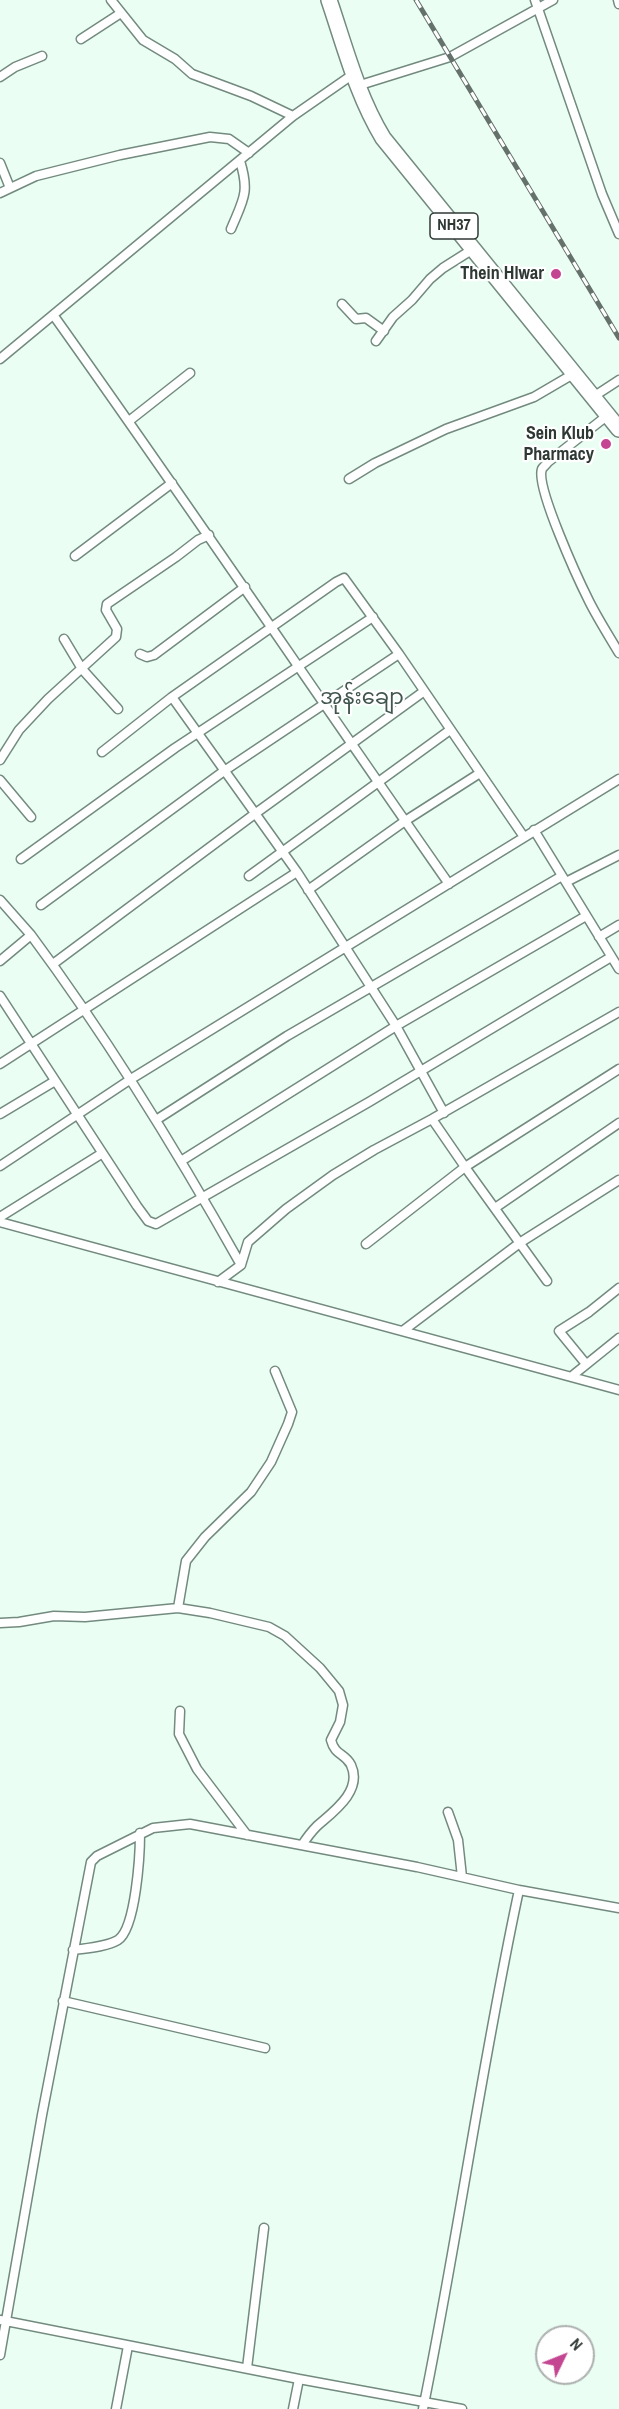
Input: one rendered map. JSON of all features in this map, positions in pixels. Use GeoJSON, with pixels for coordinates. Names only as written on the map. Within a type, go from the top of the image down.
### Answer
{"type":"FeatureCollection","features":[{"type":"Feature","properties":{"kind":"highway","name":"NH37"},"geometry":{"type":"LineString","coordinates":[[329,0],[355,80],[372,120],[383,138],[619,429]]}},
{"type":"Feature","properties":{"kind":"street"},"geometry":{"type":"LineString","coordinates":[[111,0],[143,40],[175,59],[192,74],[251,96],[293,116]]}},
{"type":"Feature","properties":{"kind":"street"},"geometry":{"type":"LineString","coordinates":[[0,359],[293,116],[355,80],[450,57],[536,4],[553,0]]}},
{"type":"Feature","properties":{"kind":"street"},"geometry":{"type":"LineString","coordinates":[[536,4],[602,194],[619,234]]}},
{"type":"Feature","properties":{"kind":"street"},"geometry":{"type":"LineString","coordinates":[[81,39],[121,13]]}},
{"type":"Feature","properties":{"kind":"street"},"geometry":{"type":"LineString","coordinates":[[0,77],[15,67],[42,56]]}},
{"type":"Feature","properties":{"kind":"street"},"geometry":{"type":"LineString","coordinates":[[0,193],[36,176],[120,155],[210,137],[229,139],[249,153]]}},
{"type":"Feature","properties":{"kind":"street"},"geometry":{"type":"LineString","coordinates":[[231,229],[245,195],[246,185],[240,161]]}},
{"type":"Feature","properties":{"kind":"street"},"geometry":{"type":"LineString","coordinates":[[0,163],[10,188]]}},
{"type":"Feature","properties":{"kind":"street"},"geometry":{"type":"LineString","coordinates":[[376,341],[393,317],[443,268],[473,249]]}},
{"type":"Feature","properties":{"kind":"street"},"geometry":{"type":"LineString","coordinates":[[342,304],[356,319],[366,318],[384,331]]}},
{"type":"Feature","properties":{"kind":"street"},"geometry":{"type":"LineString","coordinates":[[54,316],[273,627],[351,745],[449,884]]}},
{"type":"Feature","properties":{"kind":"street"},"geometry":{"type":"LineString","coordinates":[[129,421],[190,373]]}},
{"type":"Feature","properties":{"kind":"street"},"geometry":{"type":"LineString","coordinates":[[349,479],[375,463],[446,429],[534,397],[575,373]]}},
{"type":"Feature","properties":{"kind":"street"},"geometry":{"type":"LineString","coordinates":[[594,397],[619,380]]}},
{"type":"Feature","properties":{"kind":"street"},"geometry":{"type":"LineString","coordinates":[[608,415],[541,470],[549,506],[572,565],[589,602],[619,653]]}},
{"type":"Feature","properties":{"kind":"street"},"geometry":{"type":"LineString","coordinates":[[75,556],[172,483]]}},
{"type":"Feature","properties":{"kind":"street"},"geometry":{"type":"LineString","coordinates":[[0,760],[19,730],[116,637],[117,629],[106,610],[107,604],[198,540],[209,535]]}},
{"type":"Feature","properties":{"kind":"street"},"geometry":{"type":"LineString","coordinates":[[102,752],[172,697],[344,578],[524,837]]}},
{"type":"Feature","properties":{"kind":"street"},"geometry":{"type":"LineString","coordinates":[[140,654],[147,657],[154,655],[245,587]]}},
{"type":"Feature","properties":{"kind":"street"},"geometry":{"type":"LineString","coordinates":[[21,859],[125,783],[373,617]]}},
{"type":"Feature","properties":{"kind":"street"},"geometry":{"type":"LineString","coordinates":[[64,639],[82,669],[118,709]]}},
{"type":"Feature","properties":{"kind":"street"},"geometry":{"type":"LineString","coordinates":[[41,905],[224,771],[399,654]]}},
{"type":"Feature","properties":{"kind":"street"},"geometry":{"type":"LineString","coordinates":[[53,964],[423,692]]}},
{"type":"Feature","properties":{"kind":"street"},"geometry":{"type":"LineString","coordinates":[[172,697],[284,852],[396,1026],[444,1113]]}},
{"type":"Feature","properties":{"kind":"street"},"geometry":{"type":"LineString","coordinates":[[249,876],[450,730]]}},
{"type":"Feature","properties":{"kind":"street"},"geometry":{"type":"LineString","coordinates":[[308,890],[405,821],[480,773]]}},
{"type":"Feature","properties":{"kind":"street"},"geometry":{"type":"LineString","coordinates":[[0,1166],[131,1079],[619,779]]}},
{"type":"Feature","properties":{"kind":"street"},"geometry":{"type":"LineString","coordinates":[[0,780],[31,817]]}},
{"type":"Feature","properties":{"kind":"street"},"geometry":{"type":"LineString","coordinates":[[534,830],[619,969]]}},
{"type":"Feature","properties":{"kind":"street"},"geometry":{"type":"LineString","coordinates":[[156,1120],[287,1036],[372,987],[564,879],[619,855]]}},
{"type":"Feature","properties":{"kind":"street"},"geometry":{"type":"LineString","coordinates":[[0,1064],[33,1045],[297,872]]}},
{"type":"Feature","properties":{"kind":"street"},"geometry":{"type":"LineString","coordinates":[[0,900],[31,935],[86,1009],[181,1161],[241,1265]]}},
{"type":"Feature","properties":{"kind":"street"},"geometry":{"type":"LineString","coordinates":[[181,1161],[396,1026],[586,916]]}},
{"type":"Feature","properties":{"kind":"street"},"geometry":{"type":"LineString","coordinates":[[599,937],[619,925]]}},
{"type":"Feature","properties":{"kind":"street"},"geometry":{"type":"LineString","coordinates":[[0,961],[31,935]]}},
{"type":"Feature","properties":{"kind":"street"},"geometry":{"type":"LineString","coordinates":[[0,996],[101,1154],[148,1221],[156,1224],[369,1102],[611,957]]}},
{"type":"Feature","properties":{"kind":"street"},"geometry":{"type":"LineString","coordinates":[[218,1282],[241,1265],[248,1242],[286,1209],[374,1150],[444,1113],[619,1012]]}},
{"type":"Feature","properties":{"kind":"street"},"geometry":{"type":"LineString","coordinates":[[366,1245],[465,1167],[619,1069]]}},
{"type":"Feature","properties":{"kind":"street"},"geometry":{"type":"LineString","coordinates":[[0,1114],[55,1080]]}},
{"type":"Feature","properties":{"kind":"street"},"geometry":{"type":"LineString","coordinates":[[432,1119],[547,1281]]}},
{"type":"Feature","properties":{"kind":"street"},"geometry":{"type":"LineString","coordinates":[[495,1208],[619,1123]]}},
{"type":"Feature","properties":{"kind":"street"},"geometry":{"type":"LineString","coordinates":[[0,1217],[101,1154]]}},
{"type":"Feature","properties":{"kind":"street"},"geometry":{"type":"LineString","coordinates":[[404,1330],[521,1242],[619,1180]]}},
{"type":"Feature","properties":{"kind":"street"},"geometry":{"type":"LineString","coordinates":[[0,1222],[619,1389]]}},
{"type":"Feature","properties":{"kind":"street"},"geometry":{"type":"LineString","coordinates":[[586,1364],[559,1331],[589,1312],[619,1288]]}},
{"type":"Feature","properties":{"kind":"street"},"geometry":{"type":"LineString","coordinates":[[573,1376],[619,1338]]}},
{"type":"Feature","properties":{"kind":"street"},"geometry":{"type":"LineString","coordinates":[[178,1608],[186,1561],[205,1537],[251,1492],[271,1462],[288,1424],[291,1412],[275,1371]]}},
{"type":"Feature","properties":{"kind":"street"},"geometry":{"type":"LineString","coordinates":[[0,1623],[54,1616],[85,1617],[178,1608],[269,1627],[285,1636],[320,1668],[339,1691],[343,1706],[340,1722],[331,1740],[333,1749],[351,1764],[354,1779],[344,1802],[315,1828],[302,1845]]}},
{"type":"Feature","properties":{"kind":"street"},"geometry":{"type":"LineString","coordinates":[[180,1711],[179,1734],[197,1769],[247,1835]]}},
{"type":"Feature","properties":{"kind":"street"},"geometry":{"type":"LineString","coordinates":[[448,1812],[459,1840],[462,1877]]}},
{"type":"Feature","properties":{"kind":"street"},"geometry":{"type":"LineString","coordinates":[[0,2355],[3,2321],[63,2001],[91,1862],[97,1856],[140,1833],[173,1824],[190,1824],[619,1908]]}},
{"type":"Feature","properties":{"kind":"street"},"geometry":{"type":"LineString","coordinates":[[73,1950],[108,1944],[120,1939],[128,1926],[140,1868],[140,1833]]}},
{"type":"Feature","properties":{"kind":"street"},"geometry":{"type":"LineString","coordinates":[[424,2405],[465,2190],[481,2082],[519,1890]]}},
{"type":"Feature","properties":{"kind":"street"},"geometry":{"type":"LineString","coordinates":[[63,2001],[265,2048]]}},
{"type":"Feature","properties":{"kind":"street"},"geometry":{"type":"LineString","coordinates":[[247,2368],[264,2228]]}},
{"type":"Feature","properties":{"kind":"street"},"geometry":{"type":"LineString","coordinates":[[3,2321],[424,2405],[462,2409]]}},
{"type":"Feature","properties":{"kind":"street"},"geometry":{"type":"LineString","coordinates":[[116,2409],[128,2346]]}},
{"type":"Feature","properties":{"kind":"street"},"geometry":{"type":"LineString","coordinates":[[293,2409],[299,2379]]}},
{"type":"Feature","properties":{"kind":"railway"},"geometry":{"type":"LineString","coordinates":[[416,0],[619,338]]}},
{"type":"Feature","properties":{"kind":"place","name":"Thein Hlwar"},"geometry":{"type":"Point","coordinates":[556,274]}},
{"type":"Feature","properties":{"kind":"place","name":"Sein Klub Pharmacy"},"geometry":{"type":"Point","coordinates":[606,444]}},
{"type":"Feature","properties":{"kind":"district","name":"အုန်းချော"},"geometry":{"type":"Point","coordinates":[362,698]}}]}
